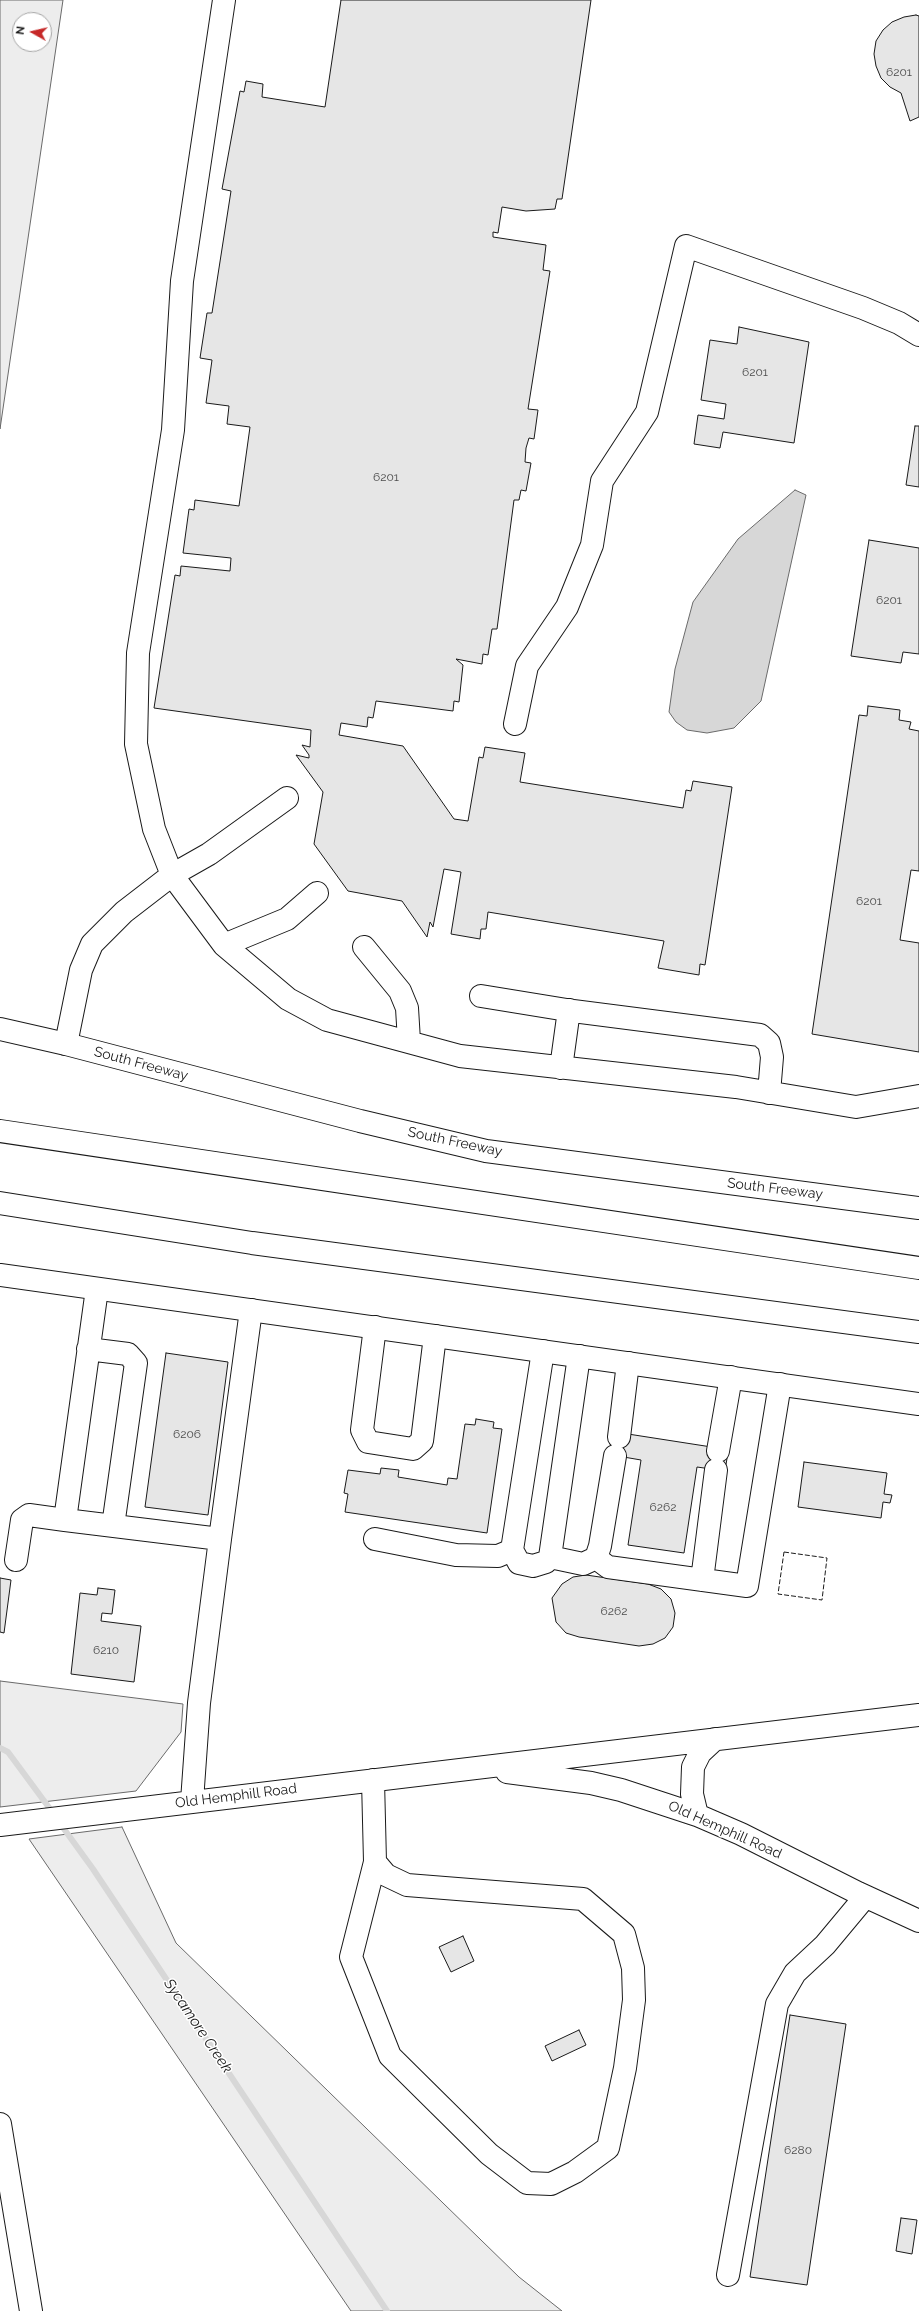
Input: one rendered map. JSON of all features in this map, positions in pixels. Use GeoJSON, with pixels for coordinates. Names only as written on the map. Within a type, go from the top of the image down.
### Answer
{"type":"FeatureCollection","features":[{"type":"Feature","properties":{"kind":"main road"},"geometry":{"type":"LineString","coordinates":[[224,0],[182,281],[173,430],[138,652],[136,744],[154,829],[172,875],[224,945],[288,999],[327,1020],[460,1056],[769,1093],[856,1107],[919,1096]]}},
{"type":"Feature","properties":{"kind":"main road"},"geometry":{"type":"LineString","coordinates":[[515,724],[527,666],[567,607],[592,545],[602,481],[647,412],[686,246],[863,308],[899,323],[919,335]]}},
{"type":"Feature","properties":{"kind":"main road"},"geometry":{"type":"LineString","coordinates":[[66,1044],[81,970],[92,944],[124,912],[172,875],[209,854],[287,798]]}},
{"type":"Feature","properties":{"kind":"main road"},"geometry":{"type":"LineString","coordinates":[[224,945],[287,919],[316,893]]}},
{"type":"Feature","properties":{"kind":"main road"},"geometry":{"type":"LineString","coordinates":[[364,947],[400,991],[407,1008],[409,1041]]}},
{"type":"Feature","properties":{"kind":"main road"},"geometry":{"type":"LineString","coordinates":[[481,996],[568,1010],[760,1036],[769,1043],[772,1057],[769,1093]]}},
{"type":"Feature","properties":{"kind":"main road"},"geometry":{"type":"LineString","coordinates":[[561,1068],[568,1010]]}},
{"type":"Feature","properties":{"kind":"main road","name":"South Freeway"},"geometry":{"type":"LineString","coordinates":[[0,1029],[66,1044],[360,1121],[486,1151],[919,1208]]}},
{"type":"Feature","properties":{"kind":"main road"},"geometry":{"type":"LineString","coordinates":[[0,1131],[919,1268]]}},
{"type":"Feature","properties":{"kind":"main road"},"geometry":{"type":"LineString","coordinates":[[0,1203],[252,1243],[919,1332]]}},
{"type":"Feature","properties":{"kind":"main road"},"geometry":{"type":"LineString","coordinates":[[0,1275],[919,1404]]}},
{"type":"Feature","properties":{"kind":"main road"},"geometry":{"type":"LineString","coordinates":[[64,1520],[97,1289]]}},
{"type":"Feature","properties":{"kind":"main road"},"geometry":{"type":"LineString","coordinates":[[192,1801],[199,1702],[251,1310]]}},
{"type":"Feature","properties":{"kind":"main road"},"geometry":{"type":"LineString","coordinates":[[375,1328],[362,1430],[368,1442],[413,1449],[422,1440],[435,1336]]}},
{"type":"Feature","properties":{"kind":"main road"},"geometry":{"type":"LineString","coordinates":[[88,1349],[128,1354],[136,1363],[113,1526]]}},
{"type":"Feature","properties":{"kind":"main road"},"geometry":{"type":"LineString","coordinates":[[543,1351],[512,1550],[519,1563],[533,1566],[546,1562],[550,1557],[579,1356]]}},
{"type":"Feature","properties":{"kind":"main road"},"geometry":{"type":"LineString","coordinates":[[550,1557],[583,1564],[596,1558],[600,1546],[617,1447],[628,1363]]}},
{"type":"Feature","properties":{"kind":"main road"},"geometry":{"type":"LineString","coordinates":[[702,1580],[717,1461],[731,1377]]}},
{"type":"Feature","properties":{"kind":"main road"},"geometry":{"type":"LineString","coordinates":[[596,1558],[608,1567],[747,1586],[780,1384]]}},
{"type":"Feature","properties":{"kind":"main road"},"geometry":{"type":"LineString","coordinates":[[16,1560],[22,1520],[29,1515],[220,1539]]}},
{"type":"Feature","properties":{"kind":"main road"},"geometry":{"type":"LineString","coordinates":[[375,1539],[456,1555],[498,1556],[512,1550]]}},
{"type":"Feature","properties":{"kind":"main road","name":"Old Hemphill Road"},"geometry":{"type":"LineString","coordinates":[[0,1825],[472,1767],[716,1740],[919,1715]]}},
{"type":"Feature","properties":{"kind":"main road"},"geometry":{"type":"LineString","coordinates":[[697,1815],[692,1794],[693,1767],[700,1753],[716,1740]]}},
{"type":"Feature","properties":{"kind":"main road","name":"Old Hemphill Road"},"geometry":{"type":"LineString","coordinates":[[472,1767],[591,1783],[636,1795],[697,1815],[741,1834],[865,1897],[919,1920]]}},
{"type":"Feature","properties":{"kind":"main road"},"geometry":{"type":"LineString","coordinates":[[372,1780],[375,1862],[351,1956],[390,2056],[489,2154],[527,2183],[552,2184],[575,2172],[608,2148],[624,2076],[634,2000],[633,1968],[624,1934],[583,1899],[407,1885],[386,1875],[375,1862]]}},
{"type":"Feature","properties":{"kind":"main road"},"geometry":{"type":"LineString","coordinates":[[728,2275],[777,2004],[795,1973],[825,1945],[865,1897]]}},
{"type":"Feature","properties":{"kind":"main road"},"geometry":{"type":"LineString","coordinates":[[0,2124],[31,2311]]}},
{"type":"Feature","properties":{"kind":"shaded area"},"geometry":{"type":"Polygon","coordinates":[[[0,0],[63,0],[0,429],[0,0]]]}},
{"type":"Feature","properties":{"kind":"shaded area"},"geometry":{"type":"Polygon","coordinates":[[[795,490],[806,495],[761,701],[734,728],[707,733],[687,730],[676,722],[669,712],[675,669],[693,602],[738,539],[795,490]]]}},
{"type":"Feature","properties":{"kind":"shaded area"},"geometry":{"type":"Polygon","coordinates":[[[0,1681],[183,1704],[181,1732],[136,1791],[0,1807],[0,1681]]]}},
{"type":"Feature","properties":{"kind":"shaded area"},"geometry":{"type":"Polygon","coordinates":[[[122,1827],[176,1943],[519,2277],[562,2311],[351,2311],[29,1839],[122,1827]]]}},
{"type":"Feature","properties":{"kind":"building"},"geometry":{"type":"Polygon","coordinates":[[[341,0],[591,0],[562,199],[557,199],[555,209],[526,211],[502,207],[498,233],[493,232],[493,237],[546,245],[543,270],[550,271],[528,409],[538,410],[534,439],[529,438],[526,448],[525,462],[531,463],[526,491],[521,490],[519,500],[514,500],[497,629],[492,629],[488,655],[483,654],[482,664],[456,659],[463,665],[459,702],[454,701],[453,711],[376,701],[373,718],[368,717],[367,727],[341,723],[339,735],[403,746],[454,819],[468,821],[479,757],[483,758],[485,747],[525,753],[520,782],[683,808],[686,790],[691,791],[693,781],[732,787],[705,965],[700,964],[699,975],[658,968],[664,941],[488,912],[486,929],[481,929],[480,939],[451,934],[461,872],[444,869],[433,927],[430,922],[427,937],[402,901],[348,891],[314,844],[323,792],[296,755],[309,758],[309,755],[302,745],[310,747],[311,730],[154,708],[175,575],[180,576],[181,566],[230,571],[231,558],[183,553],[189,509],[194,510],[195,500],[239,506],[250,427],[227,424],[229,406],[206,403],[212,360],[200,358],[207,313],[212,313],[231,191],[222,189],[240,91],[244,92],[246,81],[263,84],[262,97],[325,107],[341,0]]]}},
{"type":"Feature","properties":{"kind":"building"},"geometry":{"type":"Polygon","coordinates":[[[919,16],[919,117],[910,121],[901,93],[890,87],[881,78],[876,66],[874,54],[876,41],[883,30],[892,22],[904,17],[919,16]]]}},
{"type":"Feature","properties":{"kind":"building"},"geometry":{"type":"Polygon","coordinates":[[[739,327],[809,342],[794,443],[723,432],[720,448],[694,444],[698,415],[724,419],[726,404],[701,400],[710,340],[737,344],[739,327]]]}},
{"type":"Feature","properties":{"kind":"building"},"geometry":{"type":"Polygon","coordinates":[[[915,426],[919,426],[919,487],[906,485],[915,426]]]}},
{"type":"Feature","properties":{"kind":"building"},"geometry":{"type":"Polygon","coordinates":[[[869,540],[919,548],[919,654],[903,652],[901,663],[851,656],[869,540]]]}},
{"type":"Feature","properties":{"kind":"building"},"geometry":{"type":"Polygon","coordinates":[[[868,706],[900,710],[899,720],[911,722],[909,729],[919,731],[919,871],[911,870],[900,940],[919,943],[919,1052],[812,1034],[859,715],[867,716],[868,706]]]}},
{"type":"Feature","properties":{"kind":"building"},"geometry":{"type":"Polygon","coordinates":[[[166,1353],[228,1362],[208,1515],[145,1507],[166,1353]]]}},
{"type":"Feature","properties":{"kind":"building"},"geometry":{"type":"Polygon","coordinates":[[[476,1419],[494,1422],[493,1428],[502,1429],[487,1533],[345,1512],[348,1494],[344,1493],[348,1470],[380,1474],[381,1468],[399,1470],[398,1477],[447,1485],[448,1478],[457,1479],[465,1424],[475,1425],[476,1419]]]}},
{"type":"Feature","properties":{"kind":"building"},"geometry":{"type":"Polygon","coordinates":[[[628,1434],[718,1448],[728,1452],[725,1471],[697,1467],[684,1553],[628,1545],[641,1460],[612,1455],[628,1434]]]}},
{"type":"Feature","properties":{"kind":"building"},"geometry":{"type":"Polygon","coordinates":[[[804,1462],[887,1473],[884,1494],[892,1495],[890,1503],[883,1502],[881,1518],[798,1507],[804,1462]]]}},
{"type":"Feature","properties":{"kind":"building"},"geometry":{"type":"Polygon","coordinates":[[[586,1575],[648,1584],[661,1589],[671,1599],[675,1613],[673,1627],[665,1638],[653,1644],[639,1646],[579,1637],[566,1633],[556,1622],[552,1598],[562,1584],[573,1577],[586,1575]]]}},
{"type":"Feature","properties":{"kind":"building"},"geometry":{"type":"Polygon","coordinates":[[[0,1578],[11,1580],[4,1633],[0,1632],[0,1578]]]}},
{"type":"Feature","properties":{"kind":"building"},"geometry":{"type":"Polygon","coordinates":[[[98,1588],[115,1590],[112,1614],[102,1613],[101,1621],[141,1626],[134,1682],[71,1674],[80,1593],[97,1595],[98,1588]]]}},
{"type":"Feature","properties":{"kind":"building"},"geometry":{"type":"Polygon","coordinates":[[[463,1936],[474,1961],[451,1972],[439,1947],[463,1936]]]}},
{"type":"Feature","properties":{"kind":"building"},"geometry":{"type":"Polygon","coordinates":[[[790,2015],[846,2024],[807,2285],[750,2277],[790,2015]]]}},
{"type":"Feature","properties":{"kind":"building"},"geometry":{"type":"Polygon","coordinates":[[[579,2030],[586,2045],[552,2061],[545,2046],[579,2030]]]}},
{"type":"Feature","properties":{"kind":"building"},"geometry":{"type":"Polygon","coordinates":[[[901,2218],[917,2220],[912,2254],[896,2251],[901,2218]]]}},
{"type":"Feature","properties":{"kind":"waterway","name":"Sycamore Creek"},"geometry":{"type":"LineString","coordinates":[[0,1748],[8,1752],[53,1813]]}},
{"type":"Feature","properties":{"kind":"waterway","name":"Sycamore Creek"},"geometry":{"type":"LineString","coordinates":[[59,1822],[93,1869],[387,2311]]}},
{"type":"Feature","properties":{"kind":"fence"},"geometry":{"type":"LineString","coordinates":[[784,1552],[827,1558],[822,1600],[778,1594],[784,1552]]}}]}
